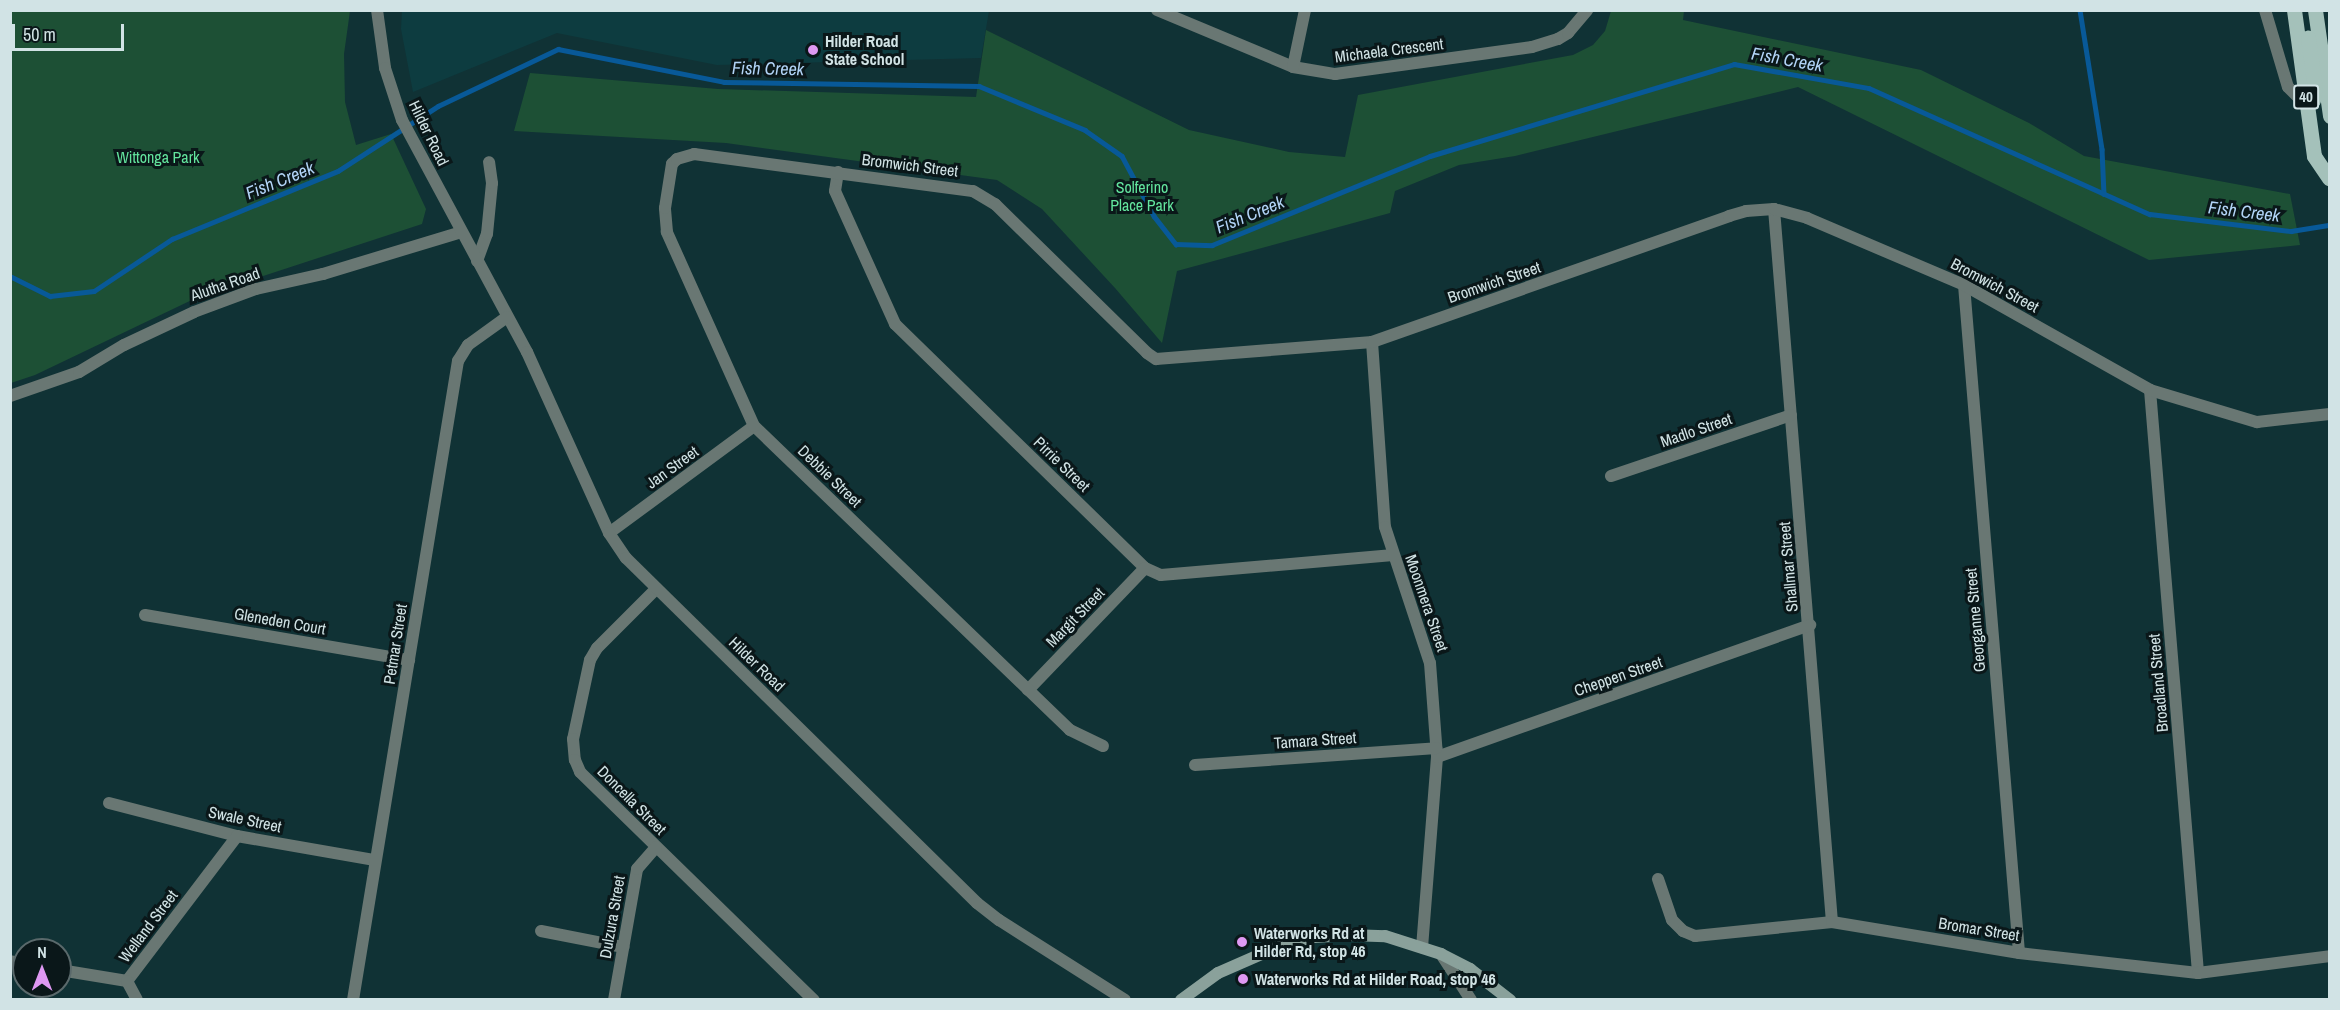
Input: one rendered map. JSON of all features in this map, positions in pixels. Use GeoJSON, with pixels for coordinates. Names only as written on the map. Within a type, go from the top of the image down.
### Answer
{"type":"FeatureCollection","features":[{"type":"Feature","properties":{"kind":"main road","name":"40"},"geometry":{"type":"LineString","coordinates":[[2294,10],[2314,156],[2329,178]]}},
{"type":"Feature","properties":{"kind":"main road"},"geometry":{"type":"LineString","coordinates":[[2305,10],[2315,89],[2313,100],[2307,106]]}},
{"type":"Feature","properties":{"kind":"main road","name":"40"},"geometry":{"type":"LineString","coordinates":[[2315,10],[2330,116]]}},
{"type":"Feature","properties":{"kind":"main road"},"geometry":{"type":"LineString","coordinates":[[1181,999],[1201,983],[1235,965],[1282,945],[1313,937],[1385,936],[1441,954],[1470,969],[1510,999]]}},
{"type":"Feature","properties":{"kind":"street","name":"Hilder Road"},"geometry":{"type":"LineString","coordinates":[[378,10],[385,68],[402,120],[527,352],[609,533],[626,558],[977,903],[999,920],[1125,999]]}},
{"type":"Feature","properties":{"kind":"street","name":"Michaela Crescent"},"geometry":{"type":"LineString","coordinates":[[1157,10],[1293,67],[1324,73],[1349,73],[1532,47],[1558,39],[1568,33],[1587,10]]}},
{"type":"Feature","properties":{"kind":"street"},"geometry":{"type":"LineString","coordinates":[[1293,67],[1305,10]]}},
{"type":"Feature","properties":{"kind":"street"},"geometry":{"type":"LineString","coordinates":[[2265,10],[2288,87],[2307,106]]}},
{"type":"Feature","properties":{"kind":"street","name":"Bromwich Street"},"geometry":{"type":"LineString","coordinates":[[683,155],[694,154],[959,187],[984,197],[1147,353],[1156,358],[1372,342],[1729,216],[1753,210],[1774,209],[1807,218],[1964,285],[2150,390],[2257,422],[2330,414]]}},
{"type":"Feature","properties":{"kind":"street","name":"Debbie Street"},"geometry":{"type":"LineString","coordinates":[[683,155],[672,164],[665,208],[667,232],[754,426],[1070,730],[1103,746]]}},
{"type":"Feature","properties":{"kind":"street"},"geometry":{"type":"LineString","coordinates":[[477,261],[486,234],[492,183],[489,162]]}},
{"type":"Feature","properties":{"kind":"street","name":"Pirrie Street"},"geometry":{"type":"LineString","coordinates":[[838,172],[836,190],[895,324],[1145,568]]}},
{"type":"Feature","properties":{"kind":"street","name":"Shallmar Street"},"geometry":{"type":"LineString","coordinates":[[1774,209],[1810,626],[1832,922]]}},
{"type":"Feature","properties":{"kind":"street","name":"Alutha Road"},"geometry":{"type":"LineString","coordinates":[[10,396],[79,372],[124,345],[194,312],[256,289],[323,274],[461,232]]}},
{"type":"Feature","properties":{"kind":"street","name":"Georganne Street"},"geometry":{"type":"LineString","coordinates":[[1964,285],[2019,953]]}},
{"type":"Feature","properties":{"kind":"street","name":"Petmar Street"},"geometry":{"type":"LineString","coordinates":[[353,999],[458,361],[468,345],[507,317]]}},
{"type":"Feature","properties":{"kind":"street","name":"Moonmera Street"},"geometry":{"type":"LineString","coordinates":[[1372,342],[1385,527],[1392,555],[1430,663],[1436,753],[1422,947]]}},
{"type":"Feature","properties":{"kind":"street","name":"Broadland Street"},"geometry":{"type":"LineString","coordinates":[[2150,390],[2198,973]]}},
{"type":"Feature","properties":{"kind":"street","name":"Madlo Street"},"geometry":{"type":"LineString","coordinates":[[1611,476],[1791,415]]}},
{"type":"Feature","properties":{"kind":"street","name":"Jan Street"},"geometry":{"type":"LineString","coordinates":[[609,533],[754,426]]}},
{"type":"Feature","properties":{"kind":"street"},"geometry":{"type":"LineString","coordinates":[[1145,568],[1161,575],[1392,555]]}},
{"type":"Feature","properties":{"kind":"street","name":"Margit Street"},"geometry":{"type":"LineString","coordinates":[[1029,690],[1145,568]]}},
{"type":"Feature","properties":{"kind":"street","name":"Doncella Street"},"geometry":{"type":"LineString","coordinates":[[656,589],[597,648],[590,660],[573,750],[580,772],[814,999]]}},
{"type":"Feature","properties":{"kind":"street","name":"Gleneden Court"},"geometry":{"type":"LineString","coordinates":[[145,615],[409,660]]}},
{"type":"Feature","properties":{"kind":"street","name":"Cheppen Street"},"geometry":{"type":"LineString","coordinates":[[1436,753],[1810,626]]}},
{"type":"Feature","properties":{"kind":"street","name":"Tamara Street"},"geometry":{"type":"LineString","coordinates":[[1195,765],[1436,753]]}},
{"type":"Feature","properties":{"kind":"street","name":"Swale Street"},"geometry":{"type":"LineString","coordinates":[[109,803],[237,836],[375,860]]}},
{"type":"Feature","properties":{"kind":"street","name":"Welland Street"},"geometry":{"type":"LineString","coordinates":[[72,972],[127,981],[237,836]]}},
{"type":"Feature","properties":{"kind":"street","name":"Dulzura Street"},"geometry":{"type":"LineString","coordinates":[[614,999],[637,869],[656,847]]}},
{"type":"Feature","properties":{"kind":"street","name":"Bromar Street"},"geometry":{"type":"LineString","coordinates":[[1658,879],[1672,920],[1683,931],[1695,936],[1832,922],[2019,953],[2198,973],[2330,956]]}},
{"type":"Feature","properties":{"kind":"street"},"geometry":{"type":"LineString","coordinates":[[541,931],[623,947]]}},
{"type":"Feature","properties":{"kind":"street"},"geometry":{"type":"LineString","coordinates":[[1441,954],[1471,999]]}},
{"type":"Feature","properties":{"kind":"street"},"geometry":{"type":"LineString","coordinates":[[127,981],[137,999]]}},
{"type":"Feature","properties":{"kind":"shaded area","name":"Hilder Road State School"},"geometry":{"type":"Polygon","coordinates":[[[402,10],[989,11],[981,58],[717,65],[557,33],[413,92],[401,29],[402,10]]]}},
{"type":"Feature","properties":{"kind":"green space","name":"Wittonga Park"},"geometry":{"type":"Polygon","coordinates":[[[10,11],[350,11],[344,54],[345,102],[356,145],[391,134],[426,209],[422,224],[196,298],[35,375],[11,383],[10,11]]]}},
{"type":"Feature","properties":{"kind":"green space","name":"Solferino Place Park"},"geometry":{"type":"Polygon","coordinates":[[[1611,11],[1684,11],[1683,20],[1921,70],[2029,123],[2084,156],[2290,194],[2300,245],[2149,260],[1798,87],[1515,156],[1459,165],[1395,191],[1390,213],[1177,271],[1162,343],[1042,209],[997,180],[726,143],[514,131],[530,73],[718,89],[976,97],[986,30],[1189,130],[1289,152],[1345,157],[1358,95],[1573,55],[1593,45],[1605,31],[1611,11]]]}},
{"type":"Feature","properties":{"kind":"waterway"},"geometry":{"type":"LineString","coordinates":[[2080,10],[2102,149],[2104,194]]}},
{"type":"Feature","properties":{"kind":"waterway","name":"Fish Creek"},"geometry":{"type":"LineString","coordinates":[[10,276],[50,296],[94,291],[172,239],[338,171],[438,106],[558,49],[724,82],[979,86],[1085,130],[1122,156],[1154,216],[1176,244],[1212,245],[1430,156],[1734,64],[1869,88],[2150,214],[2291,231],[2330,225]]}},
{"type":"Feature","properties":{"kind":"place","name":"Hilder Road State School"},"geometry":{"type":"Point","coordinates":[813,50]}},
{"type":"Feature","properties":{"kind":"place","name":"Waterworks Rd at Hilder Rd, stop 46"},"geometry":{"type":"Point","coordinates":[1242,942]}},
{"type":"Feature","properties":{"kind":"place","name":"Waterworks Rd at Hilder Road, stop 46"},"geometry":{"type":"Point","coordinates":[1243,979]}}]}
